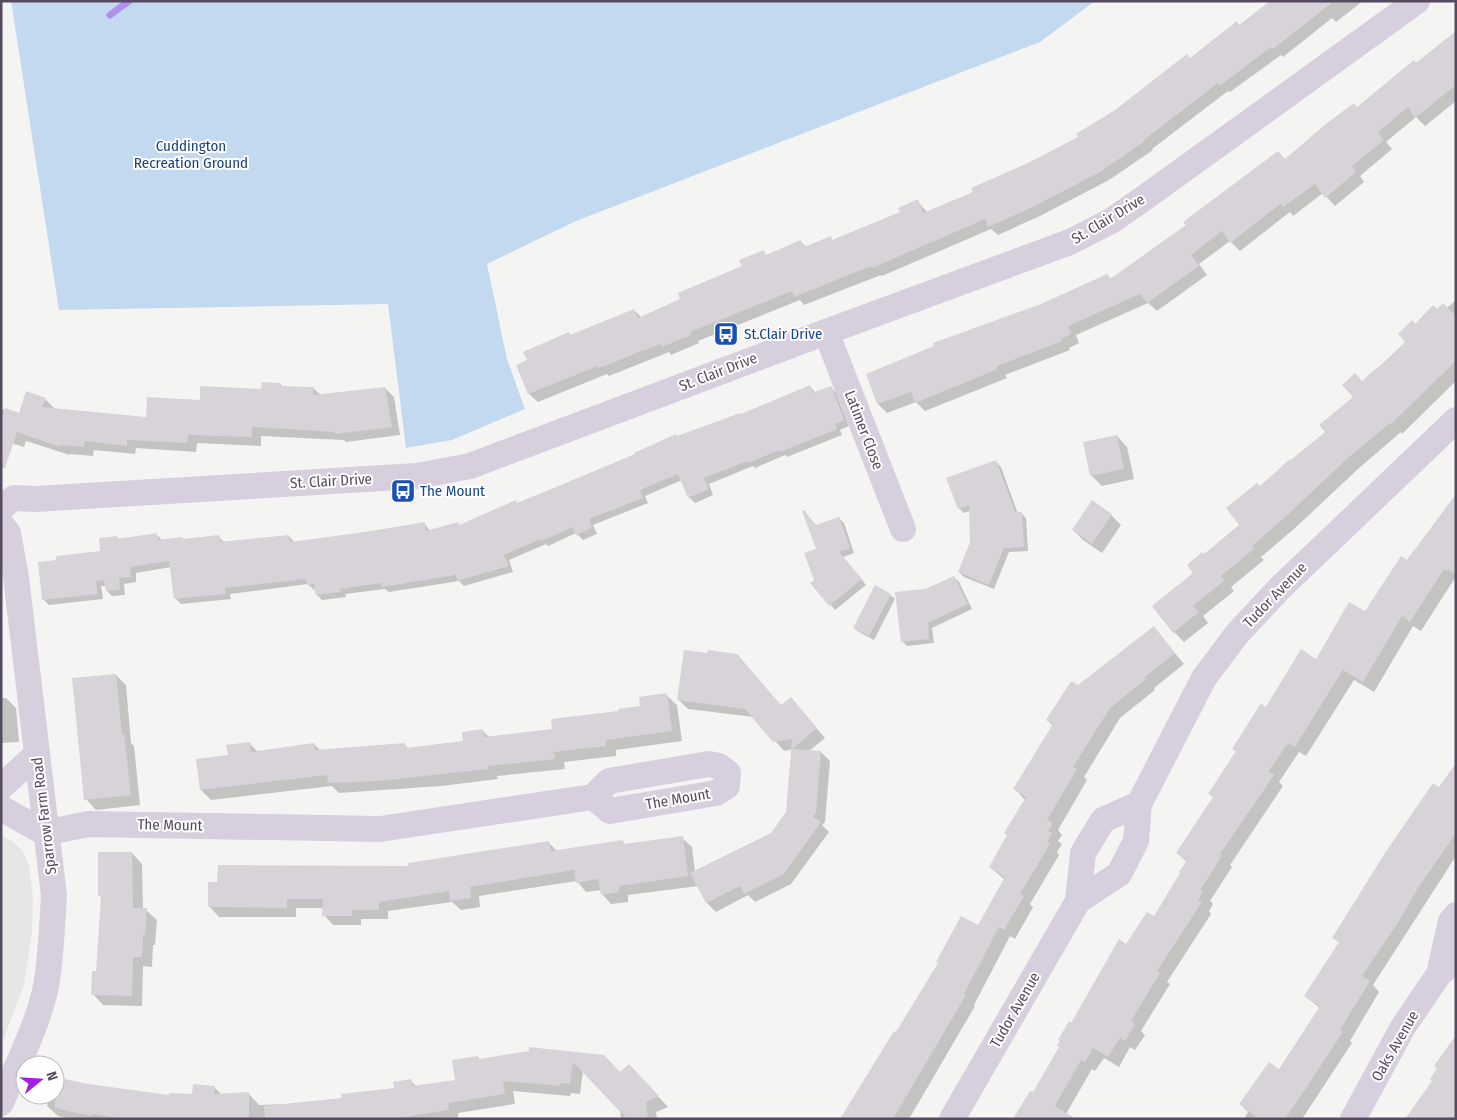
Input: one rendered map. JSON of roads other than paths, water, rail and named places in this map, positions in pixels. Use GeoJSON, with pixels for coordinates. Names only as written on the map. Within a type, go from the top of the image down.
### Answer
{"type":"FeatureCollection","features":[{"type":"Feature","properties":{"kind":"street","name":"St. Clair Drive"},"geometry":{"type":"LineString","coordinates":[[1,508],[14,498],[36,499],[417,476],[470,466],[1070,242],[1111,221],[1417,1]]}},
{"type":"Feature","properties":{"kind":"street","name":"Latimer Close"},"geometry":{"type":"LineString","coordinates":[[826,332],[903,529]]}},
{"type":"Feature","properties":{"kind":"street","name":"Tudor Avenue"},"geometry":{"type":"LineString","coordinates":[[1078,901],[1118,874],[1136,841],[1139,804],[1204,678],[1237,634],[1280,588],[1456,420]]}},
{"type":"Feature","properties":{"kind":"street","name":"Sparrow Farm Road"},"geometry":{"type":"LineString","coordinates":[[1,524],[8,533],[16,578],[54,896],[45,991],[37,1016],[1,1102]]}},
{"type":"Feature","properties":{"kind":"street"},"geometry":{"type":"LineString","coordinates":[[1,787],[37,754]]}},
{"type":"Feature","properties":{"kind":"street","name":"The Mount"},"geometry":{"type":"LineString","coordinates":[[45,833],[88,824],[380,829],[593,797]]}},
{"type":"Feature","properties":{"kind":"street","name":"Tudor Avenue"},"geometry":{"type":"LineString","coordinates":[[952,1119],[1078,901],[1083,853],[1103,820],[1139,804]]}},
{"type":"Feature","properties":{"kind":"street"},"geometry":{"type":"LineString","coordinates":[[1,808],[45,833]]}},
{"type":"Feature","properties":{"kind":"street","name":"Oaks Avenue"},"geometry":{"type":"LineString","coordinates":[[1354,1119],[1403,1027],[1447,967],[1451,922],[1456,915]]}},
{"type":"Feature","properties":{"kind":"waterway"},"geometry":{"type":"LineString","coordinates":[[110,15],[129,1]]}},
{"type":"Feature","properties":{"kind":"place","name":"St.Clair Drive"},"geometry":{"type":"Point","coordinates":[726,334]}},
{"type":"Feature","properties":{"kind":"place","name":"The Mount"},"geometry":{"type":"Point","coordinates":[403,491]}},
{"type":"Feature","properties":{"kind":"park label","name":"Cuddington Recreation Ground"},"geometry":{"type":"Point","coordinates":[191,154]}}]}
